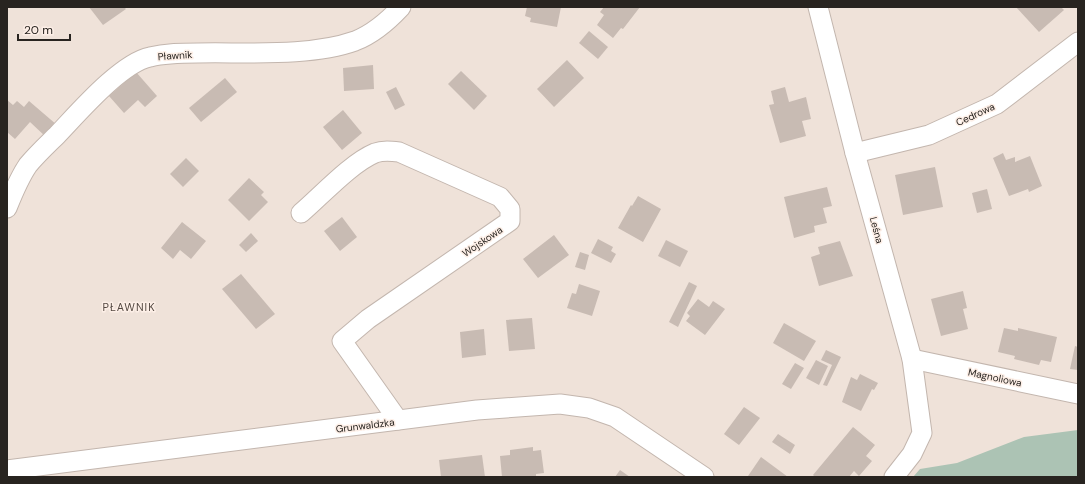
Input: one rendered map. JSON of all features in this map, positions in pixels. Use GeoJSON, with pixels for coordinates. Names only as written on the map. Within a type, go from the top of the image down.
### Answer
{"type":"FeatureCollection","features":[{"type":"Feature","properties":{"kind":"street","name":"Pławnik"},"geometry":{"type":"LineString","coordinates":[[7,208],[21,177],[29,164],[90,101],[126,69],[139,60],[168,54],[294,51],[339,45],[356,40],[380,26],[401,7]]}},
{"type":"Feature","properties":{"kind":"street","name":"Leśna"},"geometry":{"type":"LineString","coordinates":[[818,7],[855,153],[912,359],[922,433],[912,454],[894,477]]}},
{"type":"Feature","properties":{"kind":"street","name":"Cedrowa"},"geometry":{"type":"LineString","coordinates":[[855,153],[929,135],[997,104],[1078,42]]}},
{"type":"Feature","properties":{"kind":"street","name":"Wojskowa"},"geometry":{"type":"LineString","coordinates":[[301,213],[358,164],[376,153],[387,150],[399,152],[476,185],[500,197],[510,209],[510,221],[368,319],[342,341],[398,420]]}},
{"type":"Feature","properties":{"kind":"street","name":"Magnoliowa"},"geometry":{"type":"LineString","coordinates":[[912,359],[1078,394]]}},
{"type":"Feature","properties":{"kind":"street","name":"Grunwaldzka"},"geometry":{"type":"LineString","coordinates":[[7,470],[477,410],[560,404],[589,408],[615,417],[704,477]]}},
{"type":"Feature","properties":{"kind":"green space"},"geometry":{"type":"Polygon","coordinates":[[[1078,430],[1078,477],[913,477],[920,469],[957,463],[1024,437],[1078,430]]]}},
{"type":"Feature","properties":{"kind":"building"},"geometry":{"type":"Polygon","coordinates":[[[89,7],[124,7],[126,9],[103,25],[89,7]]]}},
{"type":"Feature","properties":{"kind":"building"},"geometry":{"type":"Polygon","coordinates":[[[527,7],[561,7],[557,27],[530,22],[531,18],[525,16],[527,7]]]}},
{"type":"Feature","properties":{"kind":"building"},"geometry":{"type":"Polygon","coordinates":[[[604,7],[640,7],[623,29],[621,28],[613,38],[597,25],[604,15],[600,12],[604,7]]]}},
{"type":"Feature","properties":{"kind":"building"},"geometry":{"type":"Polygon","coordinates":[[[1016,7],[1061,7],[1064,10],[1039,32],[1016,7]]]}},
{"type":"Feature","properties":{"kind":"building"},"geometry":{"type":"Polygon","coordinates":[[[589,31],[608,47],[598,59],[579,43],[589,31]]]}},
{"type":"Feature","properties":{"kind":"building"},"geometry":{"type":"Polygon","coordinates":[[[567,60],[584,78],[554,107],[537,89],[567,60]]]}},
{"type":"Feature","properties":{"kind":"building"},"geometry":{"type":"Polygon","coordinates":[[[373,65],[374,89],[344,91],[343,68],[373,65]]]}},
{"type":"Feature","properties":{"kind":"building"},"geometry":{"type":"Polygon","coordinates":[[[461,71],[487,96],[474,110],[448,84],[461,71]]]}},
{"type":"Feature","properties":{"kind":"building"},"geometry":{"type":"Polygon","coordinates":[[[136,72],[157,96],[145,107],[138,100],[124,113],[109,96],[136,72]]]}},
{"type":"Feature","properties":{"kind":"building"},"geometry":{"type":"Polygon","coordinates":[[[225,78],[237,92],[201,122],[189,108],[225,78]]]}},
{"type":"Feature","properties":{"kind":"building"},"geometry":{"type":"Polygon","coordinates":[[[396,87],[405,105],[395,110],[386,92],[396,87]]]}},
{"type":"Feature","properties":{"kind":"building"},"geometry":{"type":"Polygon","coordinates":[[[785,87],[789,102],[806,97],[811,119],[802,121],[806,136],[780,143],[769,105],[774,104],[771,91],[785,87]]]}},
{"type":"Feature","properties":{"kind":"building"},"geometry":{"type":"Polygon","coordinates":[[[7,100],[13,105],[17,101],[24,107],[29,101],[57,125],[46,137],[30,122],[15,139],[7,132],[7,100]]]}},
{"type":"Feature","properties":{"kind":"building"},"geometry":{"type":"Polygon","coordinates":[[[343,110],[362,133],[342,150],[323,127],[343,110]]]}},
{"type":"Feature","properties":{"kind":"building"},"geometry":{"type":"Polygon","coordinates":[[[1003,153],[1006,160],[1015,157],[1015,162],[1030,156],[1042,186],[1029,192],[1028,189],[1009,196],[993,158],[1003,153]]]}},
{"type":"Feature","properties":{"kind":"building"},"geometry":{"type":"Polygon","coordinates":[[[186,158],[199,171],[183,187],[170,174],[186,158]]]}},
{"type":"Feature","properties":{"kind":"building"},"geometry":{"type":"Polygon","coordinates":[[[935,167],[943,207],[903,215],[895,175],[935,167]]]}},
{"type":"Feature","properties":{"kind":"building"},"geometry":{"type":"Polygon","coordinates":[[[249,178],[264,192],[261,195],[268,202],[249,221],[228,200],[249,178]]]}},
{"type":"Feature","properties":{"kind":"building"},"geometry":{"type":"Polygon","coordinates":[[[827,187],[832,206],[823,208],[827,223],[814,226],[815,232],[794,238],[784,197],[827,187]]]}},
{"type":"Feature","properties":{"kind":"building"},"geometry":{"type":"Polygon","coordinates":[[[987,189],[992,209],[977,213],[972,193],[987,189]]]}},
{"type":"Feature","properties":{"kind":"building"},"geometry":{"type":"Polygon","coordinates":[[[638,196],[661,209],[643,242],[618,228],[638,196]]]}},
{"type":"Feature","properties":{"kind":"building"},"geometry":{"type":"Polygon","coordinates":[[[342,217],[357,237],[340,251],[324,231],[342,217]]]}},
{"type":"Feature","properties":{"kind":"building"},"geometry":{"type":"Polygon","coordinates":[[[182,222],[206,241],[191,259],[180,250],[173,259],[161,248],[182,222]]]}},
{"type":"Feature","properties":{"kind":"building"},"geometry":{"type":"Polygon","coordinates":[[[251,233],[258,241],[246,252],[239,245],[251,233]]]}},
{"type":"Feature","properties":{"kind":"building"},"geometry":{"type":"Polygon","coordinates":[[[554,235],[569,255],[538,278],[523,259],[554,235]]]}},
{"type":"Feature","properties":{"kind":"building"},"geometry":{"type":"Polygon","coordinates":[[[598,239],[613,247],[611,251],[616,254],[611,263],[591,253],[598,239]]]}},
{"type":"Feature","properties":{"kind":"building"},"geometry":{"type":"Polygon","coordinates":[[[666,240],[688,251],[680,267],[658,256],[666,240]]]}},
{"type":"Feature","properties":{"kind":"building"},"geometry":{"type":"Polygon","coordinates":[[[840,241],[853,276],[819,286],[811,257],[820,254],[818,247],[840,241]]]}},
{"type":"Feature","properties":{"kind":"building"},"geometry":{"type":"Polygon","coordinates":[[[580,252],[589,255],[585,270],[575,267],[580,252]]]}},
{"type":"Feature","properties":{"kind":"building"},"geometry":{"type":"Polygon","coordinates":[[[241,274],[275,314],[256,329],[222,289],[241,274]]]}},
{"type":"Feature","properties":{"kind":"building"},"geometry":{"type":"Polygon","coordinates":[[[689,282],[697,286],[678,327],[669,322],[689,282]]]}},
{"type":"Feature","properties":{"kind":"building"},"geometry":{"type":"Polygon","coordinates":[[[579,284],[600,291],[592,316],[567,308],[572,293],[576,294],[579,284]]]}},
{"type":"Feature","properties":{"kind":"building"},"geometry":{"type":"Polygon","coordinates":[[[963,291],[967,308],[963,309],[968,329],[941,336],[931,299],[963,291]]]}},
{"type":"Feature","properties":{"kind":"building"},"geometry":{"type":"Polygon","coordinates":[[[698,299],[709,307],[713,301],[725,309],[705,335],[686,321],[690,316],[687,313],[698,299]]]}},
{"type":"Feature","properties":{"kind":"building"},"geometry":{"type":"Polygon","coordinates":[[[532,318],[535,349],[509,351],[506,320],[532,318]]]}},
{"type":"Feature","properties":{"kind":"building"},"geometry":{"type":"Polygon","coordinates":[[[784,323],[816,341],[804,361],[773,343],[784,323]]]}},
{"type":"Feature","properties":{"kind":"building"},"geometry":{"type":"Polygon","coordinates":[[[1004,328],[1018,331],[1018,328],[1057,337],[1051,362],[1041,360],[1039,365],[1014,359],[1015,356],[998,352],[1004,328]]]}},
{"type":"Feature","properties":{"kind":"building"},"geometry":{"type":"Polygon","coordinates":[[[484,329],[486,355],[462,358],[460,332],[484,329]]]}},
{"type":"Feature","properties":{"kind":"building"},"geometry":{"type":"Polygon","coordinates":[[[1075,346],[1078,347],[1078,370],[1070,369],[1075,346]]]}},
{"type":"Feature","properties":{"kind":"building"},"geometry":{"type":"Polygon","coordinates":[[[826,350],[841,357],[827,386],[823,385],[832,365],[821,360],[826,350]]]}},
{"type":"Feature","properties":{"kind":"building"},"geometry":{"type":"Polygon","coordinates":[[[816,360],[828,366],[819,385],[806,378],[816,360]]]}},
{"type":"Feature","properties":{"kind":"building"},"geometry":{"type":"Polygon","coordinates":[[[795,363],[804,368],[791,389],[782,384],[795,363]]]}},
{"type":"Feature","properties":{"kind":"building"},"geometry":{"type":"Polygon","coordinates":[[[860,374],[878,383],[874,390],[872,389],[861,411],[842,402],[851,377],[857,380],[860,374]]]}},
{"type":"Feature","properties":{"kind":"building"},"geometry":{"type":"Polygon","coordinates":[[[744,407],[760,418],[739,445],[724,434],[744,407]]]}},
{"type":"Feature","properties":{"kind":"building"},"geometry":{"type":"Polygon","coordinates":[[[853,427],[875,445],[866,456],[872,461],[859,476],[854,471],[849,477],[815,477],[813,475],[853,427]]]}},
{"type":"Feature","properties":{"kind":"building"},"geometry":{"type":"Polygon","coordinates":[[[778,434],[795,445],[790,454],[772,442],[778,434]]]}},
{"type":"Feature","properties":{"kind":"building"},"geometry":{"type":"Polygon","coordinates":[[[533,447],[533,451],[541,450],[544,473],[536,474],[536,477],[502,477],[500,456],[510,455],[510,450],[533,447]]]}},
{"type":"Feature","properties":{"kind":"building"},"geometry":{"type":"Polygon","coordinates":[[[482,455],[485,477],[441,477],[439,460],[482,455]]]}},
{"type":"Feature","properties":{"kind":"building"},"geometry":{"type":"Polygon","coordinates":[[[761,457],[788,477],[748,476],[761,457]]]}},
{"type":"Feature","properties":{"kind":"building"},"geometry":{"type":"Polygon","coordinates":[[[620,470],[630,477],[615,477],[620,470]]]}},
{"type":"Feature","properties":{"kind":"district","name":"PŁAWNIK"},"geometry":{"type":"Point","coordinates":[129,307]}}]}
